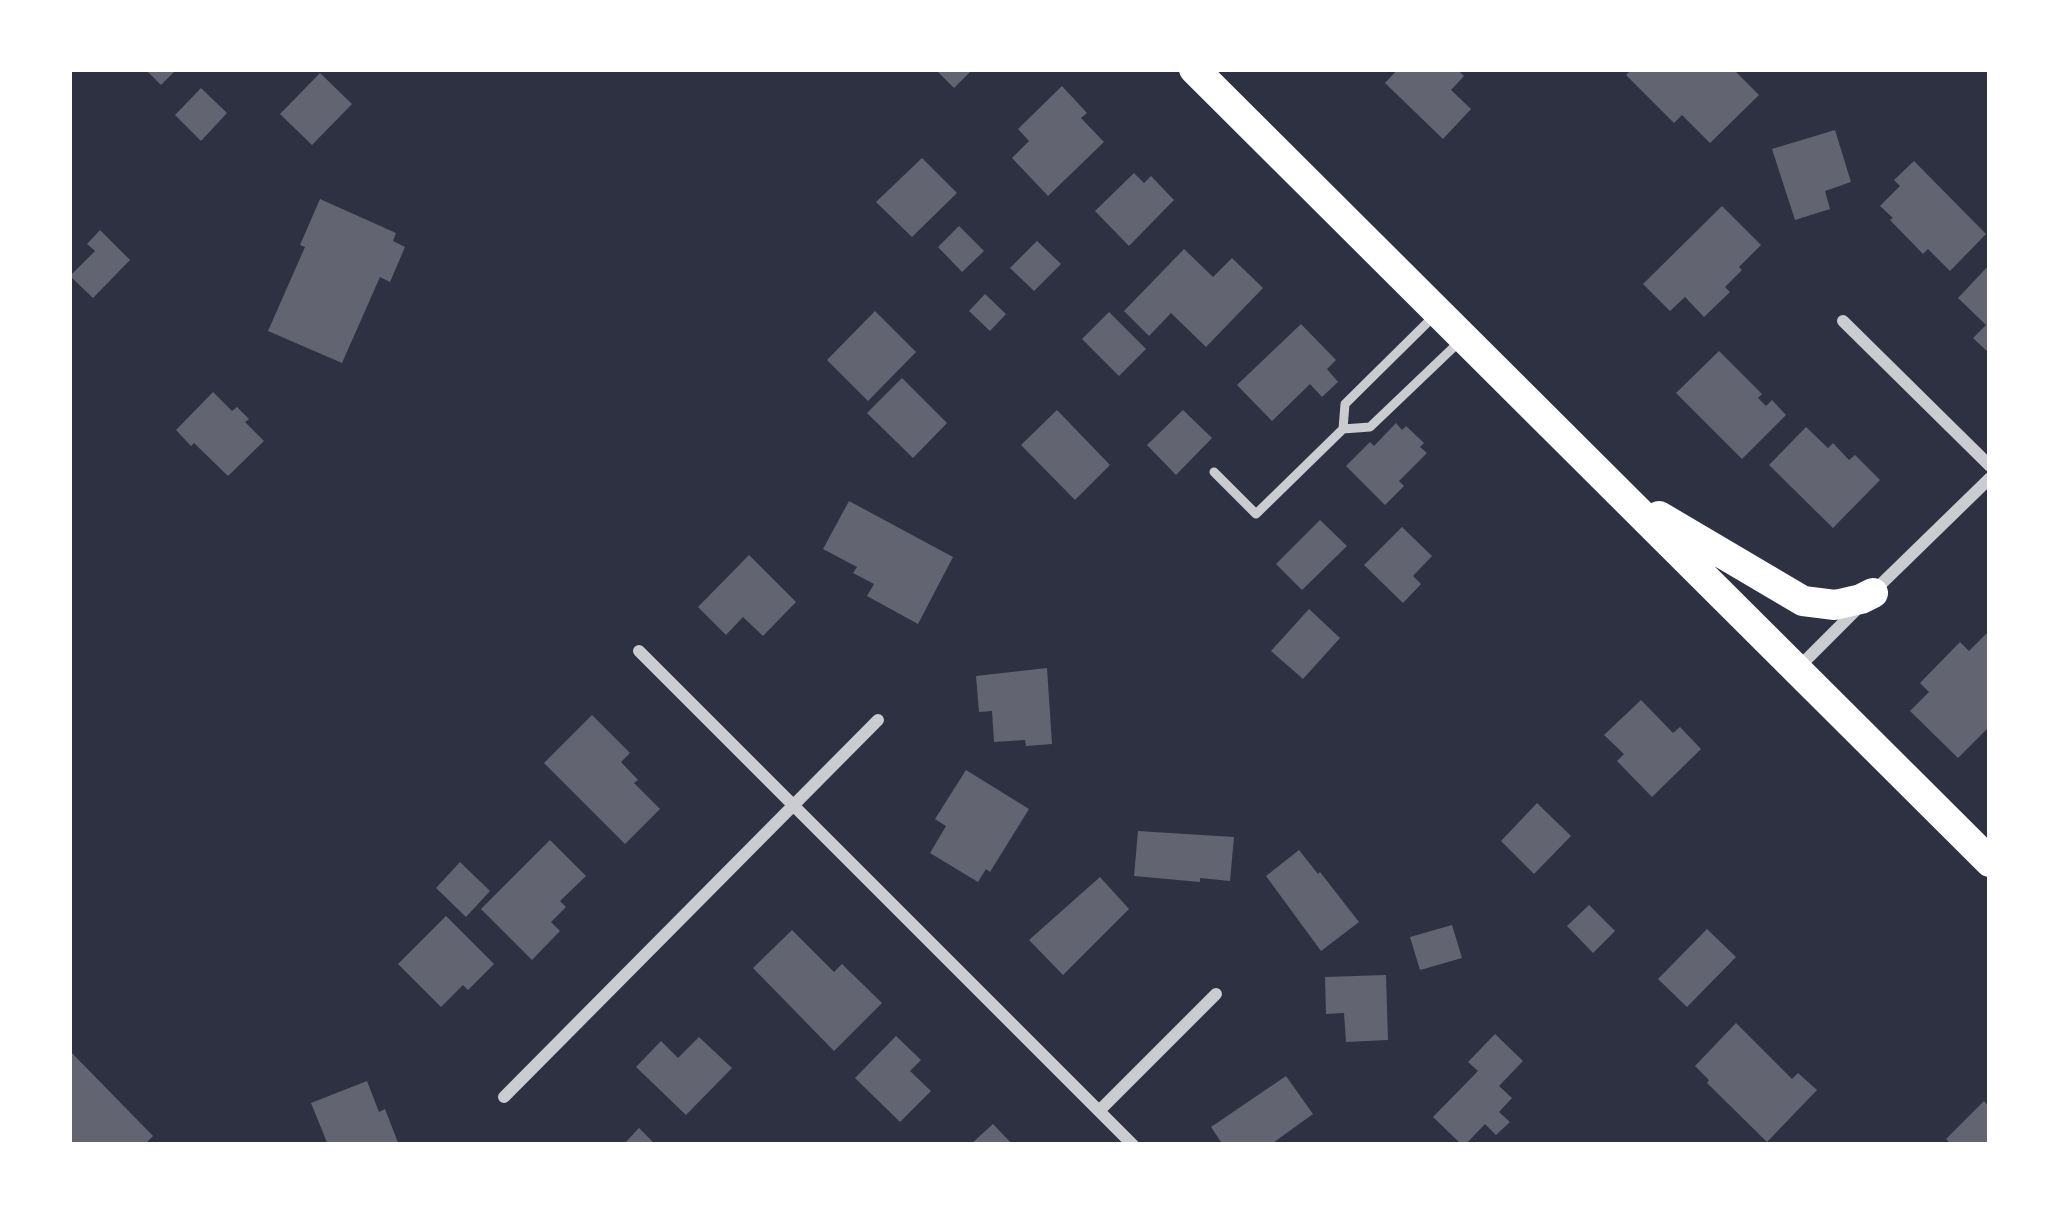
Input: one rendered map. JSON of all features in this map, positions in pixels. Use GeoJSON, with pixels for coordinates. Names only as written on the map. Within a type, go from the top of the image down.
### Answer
{"type":"FeatureCollection","features":[{"type":"Feature","properties":{"kind":"main road"},"geometry":{"type":"LineString","coordinates":[[1194,69],[1990,862]]}},
{"type":"Feature","properties":{"kind":"main road"},"geometry":{"type":"LineString","coordinates":[[1617,490],[1803,601],[1834,605],[1873,592]]}},
{"type":"Feature","properties":{"kind":"street"},"geometry":{"type":"LineString","coordinates":[[1843,321],[1990,466]]}},
{"type":"Feature","properties":{"kind":"street"},"geometry":{"type":"LineString","coordinates":[[1797,670],[1990,478]]}},
{"type":"Feature","properties":{"kind":"street"},"geometry":{"type":"LineString","coordinates":[[639,651],[1133,1145]]}},
{"type":"Feature","properties":{"kind":"street"},"geometry":{"type":"LineString","coordinates":[[504,1097],[878,720]]}},
{"type":"Feature","properties":{"kind":"street"},"geometry":{"type":"LineString","coordinates":[[1100,1110],[1216,994]]}},
{"type":"Feature","properties":{"kind":"lane"},"geometry":{"type":"LineString","coordinates":[[1343,429],[1345,404],[1438,312]]}},
{"type":"Feature","properties":{"kind":"lane"},"geometry":{"type":"LineString","coordinates":[[1214,472],[1256,514],[1343,429],[1370,427],[1463,337]]}},
{"type":"Feature","properties":{"kind":"building"},"geometry":{"type":"Polygon","coordinates":[[[145,69],[177,69],[161,85],[145,69]]]}},
{"type":"Feature","properties":{"kind":"building"},"geometry":{"type":"Polygon","coordinates":[[[935,69],[973,69],[954,88],[935,69]]]}},
{"type":"Feature","properties":{"kind":"building"},"geometry":{"type":"Polygon","coordinates":[[[1398,69],[1457,69],[1464,76],[1451,90],[1471,109],[1443,139],[1385,83],[1398,69]]]}},
{"type":"Feature","properties":{"kind":"building"},"geometry":{"type":"Polygon","coordinates":[[[1632,69],[1733,69],[1759,95],[1710,143],[1682,115],[1674,123],[1626,75],[1632,69]]]}},
{"type":"Feature","properties":{"kind":"building"},"geometry":{"type":"Polygon","coordinates":[[[320,73],[352,104],[312,145],[280,114],[320,73]]]}},
{"type":"Feature","properties":{"kind":"building"},"geometry":{"type":"Polygon","coordinates":[[[1062,86],[1087,113],[1081,118],[1104,142],[1048,196],[1012,158],[1029,141],[1018,129],[1062,86]]]}},
{"type":"Feature","properties":{"kind":"building"},"geometry":{"type":"Polygon","coordinates":[[[201,88],[227,113],[201,141],[175,115],[201,88]]]}},
{"type":"Feature","properties":{"kind":"building"},"geometry":{"type":"Polygon","coordinates":[[[1835,130],[1851,182],[1825,191],[1830,209],[1795,220],[1772,149],[1835,130]]]}},
{"type":"Feature","properties":{"kind":"building"},"geometry":{"type":"Polygon","coordinates":[[[922,158],[957,193],[912,237],[876,202],[922,158]]]}},
{"type":"Feature","properties":{"kind":"building"},"geometry":{"type":"Polygon","coordinates":[[[1914,161],[1986,234],[1950,271],[1928,249],[1923,254],[1880,206],[1900,186],[1894,180],[1914,161]]]}},
{"type":"Feature","properties":{"kind":"building"},"geometry":{"type":"Polygon","coordinates":[[[1134,173],[1144,183],[1151,176],[1174,200],[1129,246],[1095,211],[1134,173]]]}},
{"type":"Feature","properties":{"kind":"building"},"geometry":{"type":"Polygon","coordinates":[[[320,199],[396,233],[393,241],[405,247],[390,282],[380,277],[342,363],[268,331],[305,247],[300,245],[320,199]]]}},
{"type":"Feature","properties":{"kind":"building"},"geometry":{"type":"Polygon","coordinates":[[[1722,206],[1761,245],[1725,287],[1730,292],[1704,317],[1685,297],[1670,311],[1643,284],[1722,206]]]}},
{"type":"Feature","properties":{"kind":"building"},"geometry":{"type":"Polygon","coordinates":[[[959,226],[984,251],[962,272],[938,247],[959,226]]]}},
{"type":"Feature","properties":{"kind":"building"},"geometry":{"type":"Polygon","coordinates":[[[100,230],[130,260],[93,298],[70,276],[95,251],[87,244],[100,230]]]}},
{"type":"Feature","properties":{"kind":"building"},"geometry":{"type":"Polygon","coordinates":[[[1037,241],[1061,264],[1034,291],[1010,268],[1037,241]]]}},
{"type":"Feature","properties":{"kind":"building"},"geometry":{"type":"Polygon","coordinates":[[[1184,249],[1213,277],[1232,258],[1263,288],[1206,347],[1171,313],[1149,336],[1124,311],[1184,249]]]}},
{"type":"Feature","properties":{"kind":"building"},"geometry":{"type":"Polygon","coordinates":[[[1990,264],[1990,354],[1973,338],[1986,325],[1958,298],[1990,264]]]}},
{"type":"Feature","properties":{"kind":"building"},"geometry":{"type":"Polygon","coordinates":[[[985,294],[1006,314],[990,331],[969,311],[985,294]]]}},
{"type":"Feature","properties":{"kind":"building"},"geometry":{"type":"Polygon","coordinates":[[[875,311],[916,352],[868,401],[827,360],[875,311]]]}},
{"type":"Feature","properties":{"kind":"building"},"geometry":{"type":"Polygon","coordinates":[[[1109,312],[1146,349],[1119,376],[1082,339],[1109,312]]]}},
{"type":"Feature","properties":{"kind":"building"},"geometry":{"type":"Polygon","coordinates":[[[1301,324],[1336,360],[1327,369],[1338,382],[1322,397],[1310,384],[1272,421],[1237,385],[1301,324]]]}},
{"type":"Feature","properties":{"kind":"building"},"geometry":{"type":"Polygon","coordinates":[[[1719,351],[1762,394],[1758,398],[1766,406],[1772,400],[1786,415],[1742,459],[1676,393],[1719,351]]]}},
{"type":"Feature","properties":{"kind":"building"},"geometry":{"type":"Polygon","coordinates":[[[902,378],[947,423],[913,458],[867,413],[902,378]]]}},
{"type":"Feature","properties":{"kind":"building"},"geometry":{"type":"Polygon","coordinates":[[[213,392],[232,411],[237,407],[264,441],[228,476],[176,430],[213,392]]]}},
{"type":"Feature","properties":{"kind":"building"},"geometry":{"type":"Polygon","coordinates":[[[1057,410],[1110,465],[1075,500],[1021,445],[1057,410]]]}},
{"type":"Feature","properties":{"kind":"building"},"geometry":{"type":"Polygon","coordinates":[[[1183,410],[1212,438],[1176,475],[1147,445],[1183,410]]]}},
{"type":"Feature","properties":{"kind":"building"},"geometry":{"type":"Polygon","coordinates":[[[1396,423],[1424,443],[1420,447],[1427,453],[1399,481],[1404,486],[1385,505],[1346,466],[1396,423]]]}},
{"type":"Feature","properties":{"kind":"building"},"geometry":{"type":"Polygon","coordinates":[[[1806,427],[1828,448],[1833,443],[1849,460],[1855,455],[1880,480],[1833,528],[1769,465],[1806,427]]]}},
{"type":"Feature","properties":{"kind":"building"},"geometry":{"type":"Polygon","coordinates":[[[849,501],[953,557],[918,624],[867,596],[874,584],[853,573],[857,567],[823,549],[849,501]]]}},
{"type":"Feature","properties":{"kind":"building"},"geometry":{"type":"Polygon","coordinates":[[[1320,520],[1347,546],[1302,590],[1276,564],[1320,520]]]}},
{"type":"Feature","properties":{"kind":"building"},"geometry":{"type":"Polygon","coordinates":[[[1402,527],[1432,556],[1413,576],[1421,584],[1403,603],[1364,565],[1402,527]]]}},
{"type":"Feature","properties":{"kind":"building"},"geometry":{"type":"Polygon","coordinates":[[[749,555],[796,602],[763,636],[743,617],[726,635],[698,607],[749,555]]]}},
{"type":"Feature","properties":{"kind":"building"},"geometry":{"type":"Polygon","coordinates":[[[1309,609],[1340,638],[1303,679],[1271,651],[1309,609]]]}},
{"type":"Feature","properties":{"kind":"building"},"geometry":{"type":"Polygon","coordinates":[[[1990,630],[1990,726],[1958,758],[1910,711],[1929,692],[1920,683],[1960,642],[1969,651],[1990,630]]]}},
{"type":"Feature","properties":{"kind":"building"},"geometry":{"type":"Polygon","coordinates":[[[1047,668],[1052,744],[994,742],[992,711],[979,712],[976,676],[1047,668]]]}},
{"type":"Feature","properties":{"kind":"building"},"geometry":{"type":"Polygon","coordinates":[[[1641,700],[1673,733],[1680,727],[1701,749],[1652,797],[1617,761],[1624,754],[1604,735],[1641,700]]]}},
{"type":"Feature","properties":{"kind":"building"},"geometry":{"type":"Polygon","coordinates":[[[592,715],[630,753],[621,762],[660,809],[625,844],[544,763],[592,715]]]}},
{"type":"Feature","properties":{"kind":"building"},"geometry":{"type":"Polygon","coordinates":[[[966,770],[1029,809],[990,872],[986,869],[978,882],[930,853],[946,826],[935,819],[966,770]]]}},
{"type":"Feature","properties":{"kind":"building"},"geometry":{"type":"Polygon","coordinates":[[[1537,803],[1571,836],[1534,874],[1501,841],[1537,803]]]}},
{"type":"Feature","properties":{"kind":"building"},"geometry":{"type":"Polygon","coordinates":[[[1138,831],[1234,837],[1230,881],[1134,876],[1138,831]]]}},
{"type":"Feature","properties":{"kind":"building"},"geometry":{"type":"Polygon","coordinates":[[[550,840],[586,876],[560,901],[566,907],[551,922],[560,931],[532,960],[481,909],[550,840]]]}},
{"type":"Feature","properties":{"kind":"building"},"geometry":{"type":"Polygon","coordinates":[[[1299,850],[1359,922],[1321,951],[1266,876],[1299,850]]]}},
{"type":"Feature","properties":{"kind":"building"},"geometry":{"type":"Polygon","coordinates":[[[460,862],[490,891],[466,917],[436,888],[460,862]]]}},
{"type":"Feature","properties":{"kind":"building"},"geometry":{"type":"Polygon","coordinates":[[[1100,877],[1129,909],[1063,975],[1029,940],[1100,877]]]}},
{"type":"Feature","properties":{"kind":"building"},"geometry":{"type":"Polygon","coordinates":[[[1589,905],[1615,931],[1593,953],[1567,926],[1589,905]]]}},
{"type":"Feature","properties":{"kind":"building"},"geometry":{"type":"Polygon","coordinates":[[[446,916],[494,964],[468,990],[463,985],[441,1007],[398,964],[446,916]]]}},
{"type":"Feature","properties":{"kind":"building"},"geometry":{"type":"Polygon","coordinates":[[[1452,925],[1462,958],[1420,970],[1410,937],[1452,925]]]}},
{"type":"Feature","properties":{"kind":"building"},"geometry":{"type":"Polygon","coordinates":[[[1707,929],[1736,957],[1687,1007],[1658,979],[1707,929]]]}},
{"type":"Feature","properties":{"kind":"building"},"geometry":{"type":"Polygon","coordinates":[[[792,930],[834,972],[842,964],[882,1003],[834,1051],[753,968],[792,930]]]}},
{"type":"Feature","properties":{"kind":"building"},"geometry":{"type":"Polygon","coordinates":[[[1386,975],[1388,1040],[1346,1042],[1344,1013],[1326,1014],[1325,977],[1386,975]]]}},
{"type":"Feature","properties":{"kind":"building"},"geometry":{"type":"Polygon","coordinates":[[[1736,1023],[1792,1079],[1798,1073],[1817,1090],[1767,1142],[1695,1066],[1736,1023]]]}},
{"type":"Feature","properties":{"kind":"building"},"geometry":{"type":"Polygon","coordinates":[[[1495,1034],[1523,1061],[1499,1086],[1512,1098],[1499,1112],[1510,1122],[1496,1135],[1485,1124],[1462,1145],[1433,1117],[1478,1071],[1468,1062],[1495,1034]]]}},
{"type":"Feature","properties":{"kind":"building"},"geometry":{"type":"Polygon","coordinates":[[[896,1036],[921,1060],[910,1071],[931,1091],[900,1122],[855,1078],[896,1036]]]}},
{"type":"Feature","properties":{"kind":"building"},"geometry":{"type":"Polygon","coordinates":[[[699,1037],[732,1068],[686,1115],[636,1067],[661,1041],[678,1058],[699,1037]]]}},
{"type":"Feature","properties":{"kind":"building"},"geometry":{"type":"Polygon","coordinates":[[[69,1050],[153,1136],[144,1145],[69,1145],[69,1050]]]}},
{"type":"Feature","properties":{"kind":"building"},"geometry":{"type":"Polygon","coordinates":[[[1286,1076],[1313,1114],[1270,1145],[1223,1145],[1211,1127],[1286,1076]]]}},
{"type":"Feature","properties":{"kind":"building"},"geometry":{"type":"Polygon","coordinates":[[[367,1081],[399,1145],[328,1145],[311,1103],[367,1081]]]}},
{"type":"Feature","properties":{"kind":"building"},"geometry":{"type":"Polygon","coordinates":[[[1984,1101],[1990,1108],[1990,1145],[1952,1145],[1946,1139],[1984,1101]]]}},
{"type":"Feature","properties":{"kind":"building"},"geometry":{"type":"Polygon","coordinates":[[[993,1124],[1013,1145],[970,1145],[993,1124]]]}},
{"type":"Feature","properties":{"kind":"building"},"geometry":{"type":"Polygon","coordinates":[[[639,1128],[656,1145],[623,1145],[639,1128]]]}}]}
